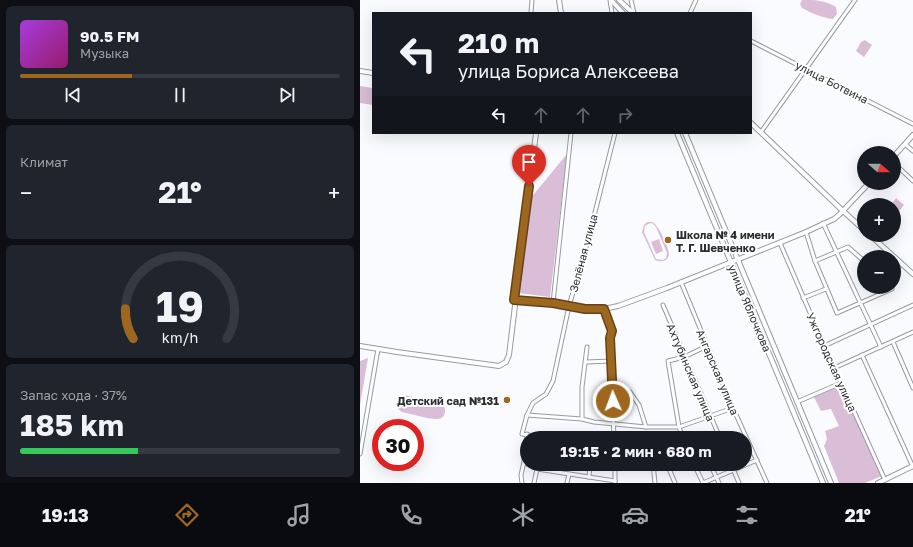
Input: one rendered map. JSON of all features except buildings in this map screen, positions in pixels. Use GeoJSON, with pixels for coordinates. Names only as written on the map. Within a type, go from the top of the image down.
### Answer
{"type":"FeatureCollection","features":[{"type":"Feature","properties":{"kind":"main road"},"geometry":{"type":"LineString","coordinates":[[559,0],[561,12]]}},
{"type":"Feature","properties":{"kind":"main road"},"geometry":{"type":"LineString","coordinates":[[561,12],[562,0]]}},
{"type":"Feature","properties":{"kind":"main road"},"geometry":{"type":"LineString","coordinates":[[611,0],[622,12]]}},
{"type":"Feature","properties":{"kind":"main road"},"geometry":{"type":"LineString","coordinates":[[619,0],[632,12]]}},
{"type":"Feature","properties":{"kind":"main road"},"geometry":{"type":"LineString","coordinates":[[360,71],[372,73]]}},
{"type":"Feature","properties":{"kind":"main road"},"geometry":{"type":"LineString","coordinates":[[752,124],[857,224]]}},
{"type":"Feature","properties":{"kind":"main road"},"geometry":{"type":"LineString","coordinates":[[360,346],[499,366],[506,362],[509,355],[514,300],[536,134]]}},
{"type":"Feature","properties":{"kind":"main road","name":"улица Яблочкова"},"geometry":{"type":"LineString","coordinates":[[676,134],[823,483]]}},
{"type":"Feature","properties":{"kind":"main road","name":"улица Яблочкова"},"geometry":{"type":"LineString","coordinates":[[685,134],[831,483]]}},
{"type":"Feature","properties":{"kind":"main road"},"geometry":{"type":"LineString","coordinates":[[901,148],[913,135]]}},
{"type":"Feature","properties":{"kind":"main road"},"geometry":{"type":"LineString","coordinates":[[514,300],[553,303],[585,309],[604,309],[618,306],[780,243],[834,219],[862,190]]}},
{"type":"Feature","properties":{"kind":"main road"},"geometry":{"type":"LineString","coordinates":[[878,242],[913,274]]}},
{"type":"Feature","properties":{"kind":"main road"},"geometry":{"type":"LineString","coordinates":[[882,482],[913,466]]}},
{"type":"Feature","properties":{"kind":"street"},"geometry":{"type":"LineString","coordinates":[[531,12],[532,0]]}},
{"type":"Feature","properties":{"kind":"street"},"geometry":{"type":"LineString","coordinates":[[611,0],[612,12]]}},
{"type":"Feature","properties":{"kind":"street"},"geometry":{"type":"LineString","coordinates":[[631,0],[633,12]]}},
{"type":"Feature","properties":{"kind":"street"},"geometry":{"type":"LineString","coordinates":[[690,12],[696,0]]}},
{"type":"Feature","properties":{"kind":"street"},"geometry":{"type":"LineString","coordinates":[[761,132],[855,0]]}},
{"type":"Feature","properties":{"kind":"street","name":"улица Ботвина"},"geometry":{"type":"LineString","coordinates":[[752,41],[913,124]]}},
{"type":"Feature","properties":{"kind":"street"},"geometry":{"type":"LineString","coordinates":[[553,303],[571,134]]}},
{"type":"Feature","properties":{"kind":"street","name":"Зелёная улица"},"geometry":{"type":"LineString","coordinates":[[523,431],[527,415],[533,403],[546,394],[553,381],[569,306],[615,134]]}},
{"type":"Feature","properties":{"kind":"street"},"geometry":{"type":"LineString","coordinates":[[905,144],[913,151]]}},
{"type":"Feature","properties":{"kind":"street"},"geometry":{"type":"LineString","coordinates":[[901,170],[913,181]]}},
{"type":"Feature","properties":{"kind":"street"},"geometry":{"type":"LineString","coordinates":[[823,223],[881,346]]}},
{"type":"Feature","properties":{"kind":"street"},"geometry":{"type":"LineString","coordinates":[[806,232],[815,261],[837,314],[881,294]]}},
{"type":"Feature","properties":{"kind":"street","name":"Ужгородская улица"},"geometry":{"type":"LineString","coordinates":[[780,243],[882,482]]}},
{"type":"Feature","properties":{"kind":"street"},"geometry":{"type":"LineString","coordinates":[[815,261],[848,247],[857,255]]}},
{"type":"Feature","properties":{"kind":"street","name":"Ангарская улица"},"geometry":{"type":"LineString","coordinates":[[681,282],[733,408],[767,483]]}},
{"type":"Feature","properties":{"kind":"street"},"geometry":{"type":"LineString","coordinates":[[803,298],[826,289]]}},
{"type":"Feature","properties":{"kind":"street","name":"Ахтубинская улица"},"geometry":{"type":"LineString","coordinates":[[663,305],[684,357],[717,431]]}},
{"type":"Feature","properties":{"kind":"street"},"geometry":{"type":"LineString","coordinates":[[824,346],[913,305]]}},
{"type":"Feature","properties":{"kind":"street"},"geometry":{"type":"LineString","coordinates":[[604,309],[612,331],[610,338],[614,431]]}},
{"type":"Feature","properties":{"kind":"street"},"geometry":{"type":"LineString","coordinates":[[834,368],[913,332]]}},
{"type":"Feature","properties":{"kind":"street"},"geometry":{"type":"LineString","coordinates":[[893,342],[913,388]]}},
{"type":"Feature","properties":{"kind":"street"},"geometry":{"type":"LineString","coordinates":[[680,431],[668,361],[684,357],[707,346]]}},
{"type":"Feature","properties":{"kind":"street"},"geometry":{"type":"LineString","coordinates":[[582,419],[582,387],[587,347]]}},
{"type":"Feature","properties":{"kind":"street"},"geometry":{"type":"LineString","coordinates":[[360,454],[378,349]]}},
{"type":"Feature","properties":{"kind":"street"},"geometry":{"type":"LineString","coordinates":[[862,355],[913,466]]}},
{"type":"Feature","properties":{"kind":"street"},"geometry":{"type":"LineString","coordinates":[[586,362],[611,361]]}},
{"type":"Feature","properties":{"kind":"street"},"geometry":{"type":"LineString","coordinates":[[797,402],[841,383]]}},
{"type":"Feature","properties":{"kind":"street"},"geometry":{"type":"LineString","coordinates":[[612,389],[630,392],[639,405],[646,426]]}},
{"type":"Feature","properties":{"kind":"street"},"geometry":{"type":"LineString","coordinates":[[527,415],[582,419],[614,424],[678,427],[733,408]]}},
{"type":"Feature","properties":{"kind":"street"},"geometry":{"type":"LineString","coordinates":[[752,462],[757,460]]}},
{"type":"Feature","properties":{"kind":"street"},"geometry":{"type":"LineString","coordinates":[[522,471],[521,474],[522,483]]}},
{"type":"Feature","properties":{"kind":"street"},"geometry":{"type":"LineString","coordinates":[[534,483],[537,471]]}},
{"type":"Feature","properties":{"kind":"street"},"geometry":{"type":"LineString","coordinates":[[549,471],[615,482],[615,471]]}},
{"type":"Feature","properties":{"kind":"street"},"geometry":{"type":"LineString","coordinates":[[585,483],[588,471]]}},
{"type":"Feature","properties":{"kind":"street"},"geometry":{"type":"LineString","coordinates":[[654,471],[655,483]]}},
{"type":"Feature","properties":{"kind":"street"},"geometry":{"type":"LineString","coordinates":[[671,471],[675,483]]}},
{"type":"Feature","properties":{"kind":"street"},"geometry":{"type":"LineString","coordinates":[[697,471],[703,483],[732,471]]}},
{"type":"Feature","properties":{"kind":"street"},"geometry":{"type":"LineString","coordinates":[[714,471],[719,483]]}},
{"type":"Feature","properties":{"kind":"street"},"geometry":{"type":"LineString","coordinates":[[734,471],[739,483]]}},
{"type":"Feature","properties":{"kind":"street"},"geometry":{"type":"LineString","coordinates":[[567,483],[568,474]]}},
{"type":"Feature","properties":{"kind":"shaded area"},"geometry":{"type":"Polygon","coordinates":[[[802,0],[816,0],[828,3],[836,7],[837,14],[833,19],[825,18],[802,8],[800,4],[802,0]]]}},
{"type":"Feature","properties":{"kind":"shaded area"},"geometry":{"type":"Polygon","coordinates":[[[865,40],[872,45],[864,57],[856,51],[861,42],[865,40]]]}},
{"type":"Feature","properties":{"kind":"shaded area"},"geometry":{"type":"Polygon","coordinates":[[[360,86],[372,88],[372,105],[360,103],[360,86]]]}},
{"type":"Feature","properties":{"kind":"shaded area"},"geometry":{"type":"Polygon","coordinates":[[[567,154],[550,297],[518,293],[529,200],[567,154]]]}},
{"type":"Feature","properties":{"kind":"shaded area"},"geometry":{"type":"Polygon","coordinates":[[[647,222],[652,222],[660,231],[669,253],[666,260],[657,261],[655,260],[642,232],[644,225],[647,222]],[[652,223],[648,224],[645,226],[644,232],[656,259],[663,260],[666,258],[667,253],[656,227],[652,223]]]}},
{"type":"Feature","properties":{"kind":"shaded area"},"geometry":{"type":"Polygon","coordinates":[[[659,239],[663,251],[656,254],[651,242],[659,239]]]}},
{"type":"Feature","properties":{"kind":"shaded area"},"geometry":{"type":"Polygon","coordinates":[[[368,358],[360,405],[360,361],[368,358]]]}},
{"type":"Feature","properties":{"kind":"shaded area"},"geometry":{"type":"Polygon","coordinates":[[[839,386],[882,476],[865,483],[839,483],[824,446],[827,439],[825,431],[839,426],[831,409],[821,411],[814,397],[839,386]]]}},
{"type":"Feature","properties":{"kind":"shaded area"},"geometry":{"type":"Polygon","coordinates":[[[404,395],[441,403],[445,410],[443,417],[433,419],[402,412],[398,409],[396,404],[399,398],[404,395]]]}},
{"type":"Feature","properties":{"kind":"place","name":"Школа № 4 имени Т. Г. Шевченко"},"geometry":{"type":"Point","coordinates":[668,240]}},
{"type":"Feature","properties":{"kind":"place","name":"Детский сад №131"},"geometry":{"type":"Point","coordinates":[507,400]}},
{"type":"Feature","properties":{"kind":"route"},"geometry":{"type":"LineString","coordinates":[[529,186],[514,300],[553,303],[585,309],[604,309],[612,331],[610,338],[613,401]]}}]}
